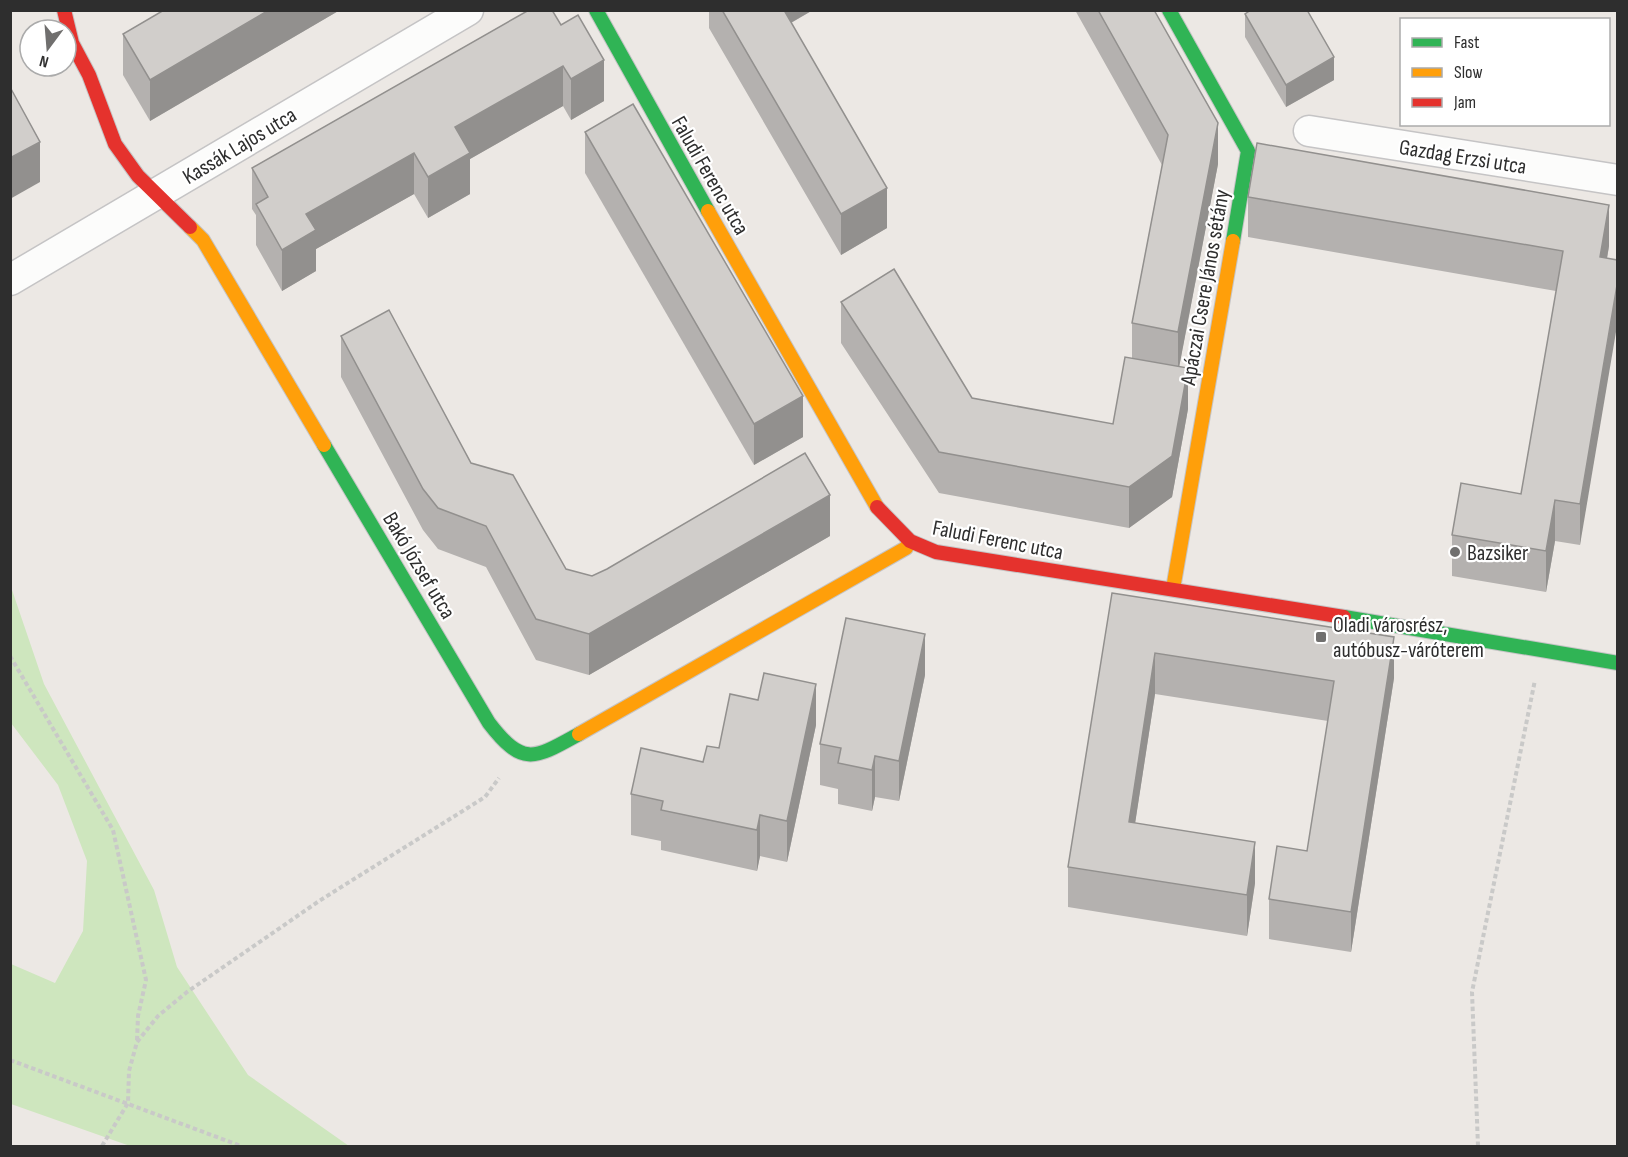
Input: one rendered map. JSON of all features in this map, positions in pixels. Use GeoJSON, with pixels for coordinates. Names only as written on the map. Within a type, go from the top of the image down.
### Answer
{"type":"FeatureCollection","features":[{"type":"Feature","properties":{"kind":"street","name":"Bakó József utca"},"geometry":{"type":"LineString","coordinates":[[64,10],[72,44],[89,75],[115,144],[138,176],[158,193],[202,240],[489,723],[509,750]]}},
{"type":"Feature","properties":{"kind":"street","name":"Kassák Lajos utca"},"geometry":{"type":"LineString","coordinates":[[10,280],[468,10]]}},
{"type":"Feature","properties":{"kind":"street","name":"Faludi Ferenc utca"},"geometry":{"type":"LineString","coordinates":[[596,10],[656,121],[877,507],[910,541],[936,552],[1617,663]]}},
{"type":"Feature","properties":{"kind":"street","name":"Apáczai Csere János sétány"},"geometry":{"type":"LineString","coordinates":[[1169,10],[1248,151],[1173,589]]}},
{"type":"Feature","properties":{"kind":"street","name":"Gazdag Erzsi utca"},"geometry":{"type":"LineString","coordinates":[[1309,131],[1617,180]]}},
{"type":"Feature","properties":{"kind":"street"},"geometry":{"type":"LineString","coordinates":[[509,750],[523,756],[539,755],[559,745],[906,548],[910,541]]}},
{"type":"Feature","properties":{"kind":"path"},"geometry":{"type":"LineString","coordinates":[[1478,1146],[1472,992],[1540,651]]}},
{"type":"Feature","properties":{"kind":"path"},"geometry":{"type":"LineString","coordinates":[[10,656],[113,830],[146,980],[138,1016],[137,1042],[129,1071],[128,1103],[102,1146]]}},
{"type":"Feature","properties":{"kind":"path"},"geometry":{"type":"LineString","coordinates":[[137,1042],[158,1016],[187,992],[319,901],[486,797],[505,769],[509,750]]}},
{"type":"Feature","properties":{"kind":"path"},"geometry":{"type":"LineString","coordinates":[[10,1060],[241,1146]]}},
{"type":"Feature","properties":{"kind":"green space"},"geometry":{"type":"Polygon","coordinates":[[[11,587],[44,684],[154,890],[177,967],[248,1075],[349,1146],[130,1146],[11,1104],[11,964],[55,983],[83,931],[87,861],[58,785],[11,723],[11,587]]]}},
{"type":"Feature","properties":{"kind":"building"},"geometry":{"type":"Polygon","coordinates":[[[164,10],[269,10],[150,80],[123,34],[164,10]]]}},
{"type":"Feature","properties":{"kind":"building"},"geometry":{"type":"Polygon","coordinates":[[[529,10],[552,10],[561,25],[578,15],[604,60],[571,79],[563,66],[455,127],[470,153],[428,177],[414,153],[306,214],[316,230],[282,250],[256,204],[268,197],[252,168],[529,10]]]}},
{"type":"Feature","properties":{"kind":"building"},"geometry":{"type":"Polygon","coordinates":[[[722,10],[784,10],[887,188],[841,214],[722,10]]]}},
{"type":"Feature","properties":{"kind":"building"},"geometry":{"type":"Polygon","coordinates":[[[1098,10],[1154,10],[1218,123],[1178,332],[1132,323],[1168,135],[1098,10]]]}},
{"type":"Feature","properties":{"kind":"building"},"geometry":{"type":"Polygon","coordinates":[[[1251,10],[1307,10],[1334,57],[1286,85],[1245,14],[1251,10]]]}},
{"type":"Feature","properties":{"kind":"building"},"geometry":{"type":"Polygon","coordinates":[[[10,87],[40,142],[10,158],[10,87]]]}},
{"type":"Feature","properties":{"kind":"building"},"geometry":{"type":"Polygon","coordinates":[[[633,104],[803,396],[754,424],[585,132],[633,104]]]}},
{"type":"Feature","properties":{"kind":"building"},"geometry":{"type":"Polygon","coordinates":[[[1257,143],[1609,205],[1600,257],[1617,260],[1617,285],[1580,504],[1555,500],[1546,551],[1452,535],[1461,483],[1521,494],[1563,251],[1248,197],[1257,143]]]}},
{"type":"Feature","properties":{"kind":"building"},"geometry":{"type":"Polygon","coordinates":[[[894,269],[972,398],[1113,424],[1125,357],[1188,368],[1172,456],[1129,487],[939,452],[841,302],[894,269]]]}},
{"type":"Feature","properties":{"kind":"building"},"geometry":{"type":"Polygon","coordinates":[[[389,310],[471,463],[513,475],[566,569],[592,576],[607,569],[805,453],[830,495],[589,634],[536,619],[486,526],[438,508],[423,489],[341,336],[389,310]]]}},
{"type":"Feature","properties":{"kind":"building"},"geometry":{"type":"Polygon","coordinates":[[[1112,593],[1394,637],[1351,912],[1269,899],[1277,846],[1307,851],[1334,681],[1155,653],[1129,822],[1255,842],[1247,895],[1068,867],[1112,593]]]}},
{"type":"Feature","properties":{"kind":"building"},"geometry":{"type":"Polygon","coordinates":[[[846,618],[925,634],[899,761],[875,756],[872,770],[838,763],[841,748],[820,744],[846,618]]]}},
{"type":"Feature","properties":{"kind":"building"},"geometry":{"type":"Polygon","coordinates":[[[764,673],[816,684],[787,821],[760,815],[757,830],[661,810],[663,801],[631,794],[641,748],[703,762],[707,746],[719,748],[730,694],[758,700],[764,673]]]}},
{"type":"Feature","properties":{"kind":"traffic: fast"},"geometry":{"type":"LineString","coordinates":[[596,10],[708,211]]}},
{"type":"Feature","properties":{"kind":"traffic: fast"},"geometry":{"type":"LineString","coordinates":[[1169,10],[1248,151],[1233,241]]}},
{"type":"Feature","properties":{"kind":"traffic: fast"},"geometry":{"type":"LineString","coordinates":[[324,445],[489,723],[501,737],[511,747],[530,754],[551,749],[579,734]]}},
{"type":"Feature","properties":{"kind":"traffic: fast"},"geometry":{"type":"LineString","coordinates":[[1344,617],[1618,663]]}},
{"type":"Feature","properties":{"kind":"traffic: slow"},"geometry":{"type":"LineString","coordinates":[[708,211],[877,507]]}},
{"type":"Feature","properties":{"kind":"traffic: slow"},"geometry":{"type":"LineString","coordinates":[[190,227],[203,240],[324,445]]}},
{"type":"Feature","properties":{"kind":"traffic: slow"},"geometry":{"type":"LineString","coordinates":[[1173,589],[1233,241]]}},
{"type":"Feature","properties":{"kind":"traffic: slow"},"geometry":{"type":"LineString","coordinates":[[579,734],[906,548],[910,541]]}},
{"type":"Feature","properties":{"kind":"traffic: jam"},"geometry":{"type":"LineString","coordinates":[[64,10],[72,43],[89,75],[115,144],[138,176],[190,227]]}},
{"type":"Feature","properties":{"kind":"traffic: jam"},"geometry":{"type":"LineString","coordinates":[[877,507],[910,541],[936,552],[1344,617]]}},
{"type":"Feature","properties":{"kind":"place","name":"Bazsiker"},"geometry":{"type":"Point","coordinates":[1455,552]}},
{"type":"Feature","properties":{"kind":"place","name":"Oladi városrész, autóbusz-váróterem"},"geometry":{"type":"Point","coordinates":[1321,637]}}]}
